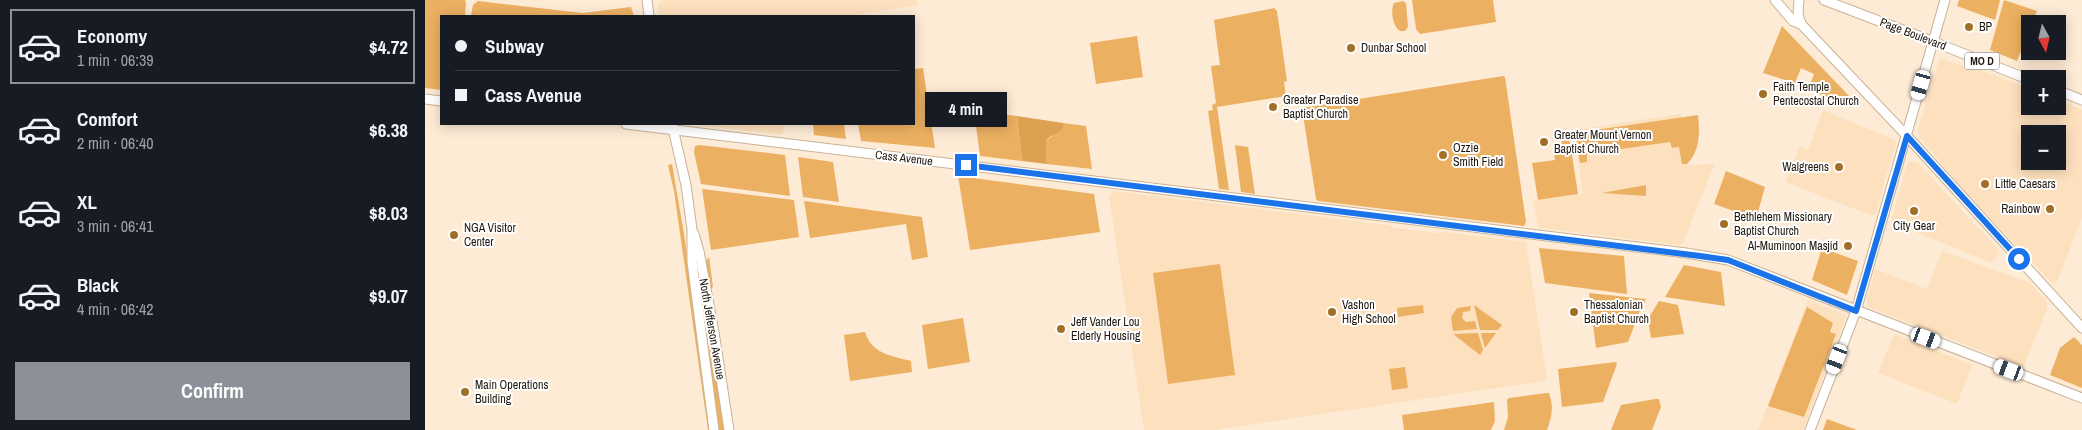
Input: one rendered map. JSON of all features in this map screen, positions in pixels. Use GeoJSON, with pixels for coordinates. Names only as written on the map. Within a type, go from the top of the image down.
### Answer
{"type":"FeatureCollection","features":[{"type":"Feature","properties":{"kind":"main road"},"geometry":{"type":"LineString","coordinates":[[647,0],[649,15]]}},
{"type":"Feature","properties":{"kind":"main road"},"geometry":{"type":"LineString","coordinates":[[1775,0],[1793,21],[1801,24],[1907,136],[2082,328]]}},
{"type":"Feature","properties":{"kind":"main road"},"geometry":{"type":"LineString","coordinates":[[1799,0],[1798,14],[1801,24]]}},
{"type":"Feature","properties":{"kind":"main road","name":"Page Boulevard"},"geometry":{"type":"LineString","coordinates":[[1824,0],[2021,76]]}},
{"type":"Feature","properties":{"kind":"main road"},"geometry":{"type":"LineString","coordinates":[[1810,430],[1856,311],[1945,0]]}},
{"type":"Feature","properties":{"kind":"main road"},"geometry":{"type":"LineString","coordinates":[[2066,94],[2082,100]]}},
{"type":"Feature","properties":{"kind":"main road"},"geometry":{"type":"LineString","coordinates":[[425,99],[440,101]]}},
{"type":"Feature","properties":{"kind":"main road","name":"Cass Avenue"},"geometry":{"type":"LineString","coordinates":[[642,125],[673,127],[1686,253],[1728,260],[2082,398]]}},
{"type":"Feature","properties":{"kind":"main road","name":"North Jefferson Avenue"},"geometry":{"type":"LineString","coordinates":[[673,127],[684,177],[692,229],[692,262],[713,430]]}},
{"type":"Feature","properties":{"kind":"main road","name":"North Jefferson Avenue"},"geometry":{"type":"LineString","coordinates":[[692,229],[699,251],[714,332],[729,430]]}},
{"type":"Feature","properties":{"kind":"shaded area"},"geometry":{"type":"Polygon","coordinates":[[[425,0],[465,0],[465,15],[440,15],[440,90],[425,88],[425,0]]]}},
{"type":"Feature","properties":{"kind":"shaded area"},"geometry":{"type":"Polygon","coordinates":[[[663,0],[917,0],[917,5],[856,15],[660,15],[657,5],[663,0]]]}},
{"type":"Feature","properties":{"kind":"shaded area"},"geometry":{"type":"Polygon","coordinates":[[[1412,0],[1493,0],[1496,22],[1420,34],[1416,29],[1412,0]]]}},
{"type":"Feature","properties":{"kind":"shaded area"},"geometry":{"type":"Polygon","coordinates":[[[1959,0],[2000,0],[1995,20],[1957,6],[1959,0]]]}},
{"type":"Feature","properties":{"kind":"shaded area"},"geometry":{"type":"Polygon","coordinates":[[[2004,0],[2037,11],[2035,15],[2021,15],[2021,51],[2017,61],[1990,50],[2004,0]]]}},
{"type":"Feature","properties":{"kind":"shaded area"},"geometry":{"type":"Polygon","coordinates":[[[478,1],[583,13],[631,7],[634,15],[471,15],[473,5],[478,1]]]}},
{"type":"Feature","properties":{"kind":"shaded area"},"geometry":{"type":"Polygon","coordinates":[[[1403,1],[1406,3],[1408,27],[1405,31],[1400,31],[1394,22],[1392,10],[1394,3],[1403,1]]]}},
{"type":"Feature","properties":{"kind":"shaded area"},"geometry":{"type":"Polygon","coordinates":[[[1274,8],[1277,11],[1287,81],[1284,82],[1286,96],[1217,107],[1229,190],[1219,189],[1208,111],[1213,110],[1212,105],[1216,103],[1211,66],[1220,65],[1214,20],[1274,8]]]}},
{"type":"Feature","properties":{"kind":"shaded area"},"geometry":{"type":"Polygon","coordinates":[[[1782,26],[1852,99],[1848,105],[1808,90],[1814,74],[1801,68],[1795,83],[1763,73],[1782,26]]]}},
{"type":"Feature","properties":{"kind":"shaded area"},"geometry":{"type":"Polygon","coordinates":[[[1137,36],[1143,77],[1096,84],[1090,43],[1137,36]]]}},
{"type":"Feature","properties":{"kind":"shaded area"},"geometry":{"type":"Polygon","coordinates":[[[1940,58],[1974,70],[1981,70],[2021,86],[2021,115],[2066,115],[2066,103],[2082,110],[2082,218],[2056,284],[2051,282],[1959,185],[1919,136],[1918,129],[1940,58]]]}},
{"type":"Feature","properties":{"kind":"shaded area"},"geometry":{"type":"Polygon","coordinates":[[[923,68],[935,148],[861,141],[858,125],[915,125],[915,69],[923,68]]]}},
{"type":"Feature","properties":{"kind":"shaded area"},"geometry":{"type":"Polygon","coordinates":[[[1505,77],[1526,222],[1524,226],[1318,201],[1316,199],[1302,108],[1505,77]]]}},
{"type":"Feature","properties":{"kind":"shaded area"},"geometry":{"type":"Polygon","coordinates":[[[1823,110],[1895,140],[1896,143],[1875,215],[1870,215],[1786,182],[1799,147],[1808,150],[1823,110]]]}},
{"type":"Feature","properties":{"kind":"shaded area"},"geometry":{"type":"Polygon","coordinates":[[[974,111],[1017,116],[1022,161],[980,156],[974,111]]]}},
{"type":"Feature","properties":{"kind":"shaded area"},"geometry":{"type":"Polygon","coordinates":[[[1681,114],[1687,166],[1715,163],[1683,243],[1679,245],[1541,228],[1538,226],[1533,201],[1583,194],[1574,130],[1681,114]]]}},
{"type":"Feature","properties":{"kind":"shaded area"},"geometry":{"type":"Polygon","coordinates":[[[1698,115],[1697,148],[1687,164],[1682,164],[1679,147],[1672,148],[1670,142],[1587,154],[1587,162],[1580,163],[1575,133],[1698,115]]]}},
{"type":"Feature","properties":{"kind":"shaded area"},"geometry":{"type":"Polygon","coordinates":[[[1017,116],[1063,123],[1062,129],[1046,141],[1047,164],[1022,161],[1017,116]]]}},
{"type":"Feature","properties":{"kind":"shaded area"},"geometry":{"type":"Polygon","coordinates":[[[1063,123],[1086,126],[1092,169],[1047,164],[1046,141],[1064,126],[1063,123]]]}},
{"type":"Feature","properties":{"kind":"shaded area"},"geometry":{"type":"Polygon","coordinates":[[[698,125],[783,125],[784,132],[780,135],[698,125]]]}},
{"type":"Feature","properties":{"kind":"shaded area"},"geometry":{"type":"Polygon","coordinates":[[[813,125],[844,125],[846,139],[814,135],[813,125]]]}},
{"type":"Feature","properties":{"kind":"shaded area"},"geometry":{"type":"Polygon","coordinates":[[[1569,136],[1578,194],[1538,200],[1532,163],[1555,160],[1553,147],[1562,145],[1561,137],[1569,136]]]}},
{"type":"Feature","properties":{"kind":"shaded area"},"geometry":{"type":"Polygon","coordinates":[[[1235,145],[1248,147],[1255,194],[1241,192],[1235,145]]]}},
{"type":"Feature","properties":{"kind":"shaded area"},"geometry":{"type":"Polygon","coordinates":[[[695,146],[785,155],[790,196],[701,184],[694,152],[695,146]]]}},
{"type":"Feature","properties":{"kind":"shaded area"},"geometry":{"type":"Polygon","coordinates":[[[798,157],[833,162],[839,202],[803,197],[798,157]]]}},
{"type":"Feature","properties":{"kind":"shaded area"},"geometry":{"type":"Polygon","coordinates":[[[1910,162],[1917,162],[1997,248],[1999,253],[1994,261],[1990,262],[1891,222],[1907,165],[1910,162]]]}},
{"type":"Feature","properties":{"kind":"shaded area"},"geometry":{"type":"Polygon","coordinates":[[[672,164],[685,240],[710,430],[708,430],[674,191],[668,165],[672,164]]]}},
{"type":"Feature","properties":{"kind":"shaded area"},"geometry":{"type":"Polygon","coordinates":[[[1726,171],[1765,187],[1756,219],[1714,204],[1726,171]]]}},
{"type":"Feature","properties":{"kind":"shaded area"},"geometry":{"type":"Polygon","coordinates":[[[958,176],[1094,194],[1100,232],[970,250],[958,176]]]}},
{"type":"Feature","properties":{"kind":"shaded area"},"geometry":{"type":"Polygon","coordinates":[[[1646,185],[1646,196],[1602,193],[1646,185]]]}},
{"type":"Feature","properties":{"kind":"shaded area"},"geometry":{"type":"Polygon","coordinates":[[[702,189],[794,200],[799,237],[711,250],[702,189]]]}},
{"type":"Feature","properties":{"kind":"shaded area","name":"Vashon High School"},"geometry":{"type":"Polygon","coordinates":[[[1113,191],[1387,225],[1396,228],[1526,242],[1547,379],[1215,430],[1144,430],[1109,196],[1113,191]]]}},
{"type":"Feature","properties":{"kind":"shaded area"},"geometry":{"type":"Polygon","coordinates":[[[804,201],[922,217],[928,257],[912,260],[906,224],[810,238],[804,201]]]}},
{"type":"Feature","properties":{"kind":"shaded area"},"geometry":{"type":"Polygon","coordinates":[[[1539,248],[1624,256],[1627,294],[1545,283],[1539,248]]]}},
{"type":"Feature","properties":{"kind":"shaded area"},"geometry":{"type":"Polygon","coordinates":[[[1822,248],[1858,261],[1847,295],[1812,280],[1822,248]]]}},
{"type":"Feature","properties":{"kind":"shaded area"},"geometry":{"type":"Polygon","coordinates":[[[1942,251],[2030,283],[2047,302],[2047,309],[2024,366],[1866,306],[1875,269],[1927,289],[1942,251]]]}},
{"type":"Feature","properties":{"kind":"shaded area"},"geometry":{"type":"Polygon","coordinates":[[[709,257],[713,287],[711,288],[706,261],[709,257]]]}},
{"type":"Feature","properties":{"kind":"shaded area"},"geometry":{"type":"Polygon","coordinates":[[[695,261],[697,261],[711,338],[724,430],[717,430],[695,261]]]}},
{"type":"Feature","properties":{"kind":"shaded area"},"geometry":{"type":"Polygon","coordinates":[[[1220,264],[1235,375],[1168,384],[1153,273],[1220,264]]]}},
{"type":"Feature","properties":{"kind":"shaded area"},"geometry":{"type":"Polygon","coordinates":[[[1684,265],[1721,272],[1725,306],[1665,297],[1684,265]]]}},
{"type":"Feature","properties":{"kind":"shaded area"},"geometry":{"type":"Polygon","coordinates":[[[1589,293],[1646,299],[1628,342],[1596,348],[1589,293]]]}},
{"type":"Feature","properties":{"kind":"shaded area"},"geometry":{"type":"Polygon","coordinates":[[[1808,300],[1844,314],[1846,318],[1803,430],[1758,430],[1808,300]]]}},
{"type":"Feature","properties":{"kind":"shaded area"},"geometry":{"type":"Polygon","coordinates":[[[1659,301],[1678,305],[1684,334],[1651,338],[1648,319],[1659,301]]]}},
{"type":"Feature","properties":{"kind":"shaded area"},"geometry":{"type":"Polygon","coordinates":[[[1423,305],[1424,313],[1398,317],[1397,308],[1423,305]]]}},
{"type":"Feature","properties":{"kind":"shaded area"},"geometry":{"type":"Polygon","coordinates":[[[1474,305],[1502,325],[1498,330],[1480,330],[1474,305]]]}},
{"type":"Feature","properties":{"kind":"shaded area"},"geometry":{"type":"Polygon","coordinates":[[[1471,306],[1470,311],[1463,312],[1462,318],[1466,322],[1475,321],[1477,329],[1453,331],[1451,317],[1457,308],[1471,306]]]}},
{"type":"Feature","properties":{"kind":"shaded area"},"geometry":{"type":"Polygon","coordinates":[[[1807,307],[1833,323],[1830,332],[1836,334],[1804,417],[1768,406],[1807,307]]]}},
{"type":"Feature","properties":{"kind":"shaded area"},"geometry":{"type":"Polygon","coordinates":[[[963,318],[970,362],[928,369],[922,325],[963,318]]]}},
{"type":"Feature","properties":{"kind":"shaded area"},"geometry":{"type":"Polygon","coordinates":[[[865,332],[872,345],[877,349],[889,355],[911,361],[912,372],[850,381],[844,335],[865,332]]]}},
{"type":"Feature","properties":{"kind":"shaded area"},"geometry":{"type":"Polygon","coordinates":[[[1478,333],[1483,350],[1480,355],[1453,334],[1478,333]]]}},
{"type":"Feature","properties":{"kind":"shaded area"},"geometry":{"type":"Polygon","coordinates":[[[1496,333],[1485,348],[1481,334],[1496,333]]]}},
{"type":"Feature","properties":{"kind":"shaded area"},"geometry":{"type":"Polygon","coordinates":[[[1894,334],[1972,365],[1957,404],[1878,373],[1894,334]]]}},
{"type":"Feature","properties":{"kind":"shaded area"},"geometry":{"type":"Polygon","coordinates":[[[2074,337],[2082,345],[2082,388],[2050,375],[2060,348],[2074,337]]]}},
{"type":"Feature","properties":{"kind":"shaded area"},"geometry":{"type":"Polygon","coordinates":[[[1615,362],[1617,364],[1603,402],[1562,407],[1558,369],[1615,362]]]}},
{"type":"Feature","properties":{"kind":"shaded area"},"geometry":{"type":"Polygon","coordinates":[[[1405,367],[1408,388],[1392,390],[1389,369],[1405,367]]]}},
{"type":"Feature","properties":{"kind":"shaded area"},"geometry":{"type":"Polygon","coordinates":[[[1549,393],[1552,408],[1547,430],[1504,430],[1508,417],[1507,400],[1509,398],[1549,393]]]}},
{"type":"Feature","properties":{"kind":"shaded area"},"geometry":{"type":"Polygon","coordinates":[[[1659,399],[1661,407],[1652,430],[1611,430],[1621,405],[1659,399]]]}},
{"type":"Feature","properties":{"kind":"shaded area"},"geometry":{"type":"Polygon","coordinates":[[[1494,402],[1495,421],[1491,430],[1404,430],[1402,415],[1494,402]]]}},
{"type":"Feature","properties":{"kind":"shaded area"},"geometry":{"type":"Polygon","coordinates":[[[1827,419],[1857,430],[1823,430],[1827,419]]]}},
{"type":"Feature","properties":{"kind":"place","name":"BP"},"geometry":{"type":"Point","coordinates":[1969,27]}},
{"type":"Feature","properties":{"kind":"place","name":"Dunbar School"},"geometry":{"type":"Point","coordinates":[1351,48]}},
{"type":"Feature","properties":{"kind":"place","name":"Faith Temple Pentecostal Church"},"geometry":{"type":"Point","coordinates":[1763,94]}},
{"type":"Feature","properties":{"kind":"place","name":"Greater Paradise Baptist Church"},"geometry":{"type":"Point","coordinates":[1273,107]}},
{"type":"Feature","properties":{"kind":"place","name":"Greater Mount Vernon Baptist Church"},"geometry":{"type":"Point","coordinates":[1544,142]}},
{"type":"Feature","properties":{"kind":"place","name":"Ozzie Smith Field"},"geometry":{"type":"Point","coordinates":[1443,155]}},
{"type":"Feature","properties":{"kind":"place","name":"Walgreens"},"geometry":{"type":"Point","coordinates":[1839,167]}},
{"type":"Feature","properties":{"kind":"place","name":"Little Caesars"},"geometry":{"type":"Point","coordinates":[1985,184]}},
{"type":"Feature","properties":{"kind":"place","name":"Rainbow"},"geometry":{"type":"Point","coordinates":[2050,209]}},
{"type":"Feature","properties":{"kind":"place","name":"City Gear"},"geometry":{"type":"Point","coordinates":[1914,211]}},
{"type":"Feature","properties":{"kind":"place","name":"Bethlehem Missionary Baptist Church"},"geometry":{"type":"Point","coordinates":[1724,224]}},
{"type":"Feature","properties":{"kind":"place","name":"NGA Visitor Center"},"geometry":{"type":"Point","coordinates":[454,235]}},
{"type":"Feature","properties":{"kind":"place","name":"Al-Muminoon Masjid"},"geometry":{"type":"Point","coordinates":[1848,246]}},
{"type":"Feature","properties":{"kind":"place","name":"Vashon High School"},"geometry":{"type":"Point","coordinates":[1332,312]}},
{"type":"Feature","properties":{"kind":"place","name":"Thessalonian Baptist Church"},"geometry":{"type":"Point","coordinates":[1574,312]}},
{"type":"Feature","properties":{"kind":"place","name":"Jeff Vander Lou Elderly Housing"},"geometry":{"type":"Point","coordinates":[1061,329]}},
{"type":"Feature","properties":{"kind":"place","name":"Main Operations Building"},"geometry":{"type":"Point","coordinates":[465,392]}},
{"type":"Feature","properties":{"kind":"route"},"geometry":{"type":"LineString","coordinates":[[966,165],[1311,209],[1686,253],[1728,260],[1856,311],[1907,136],[2019,259]]}}]}
